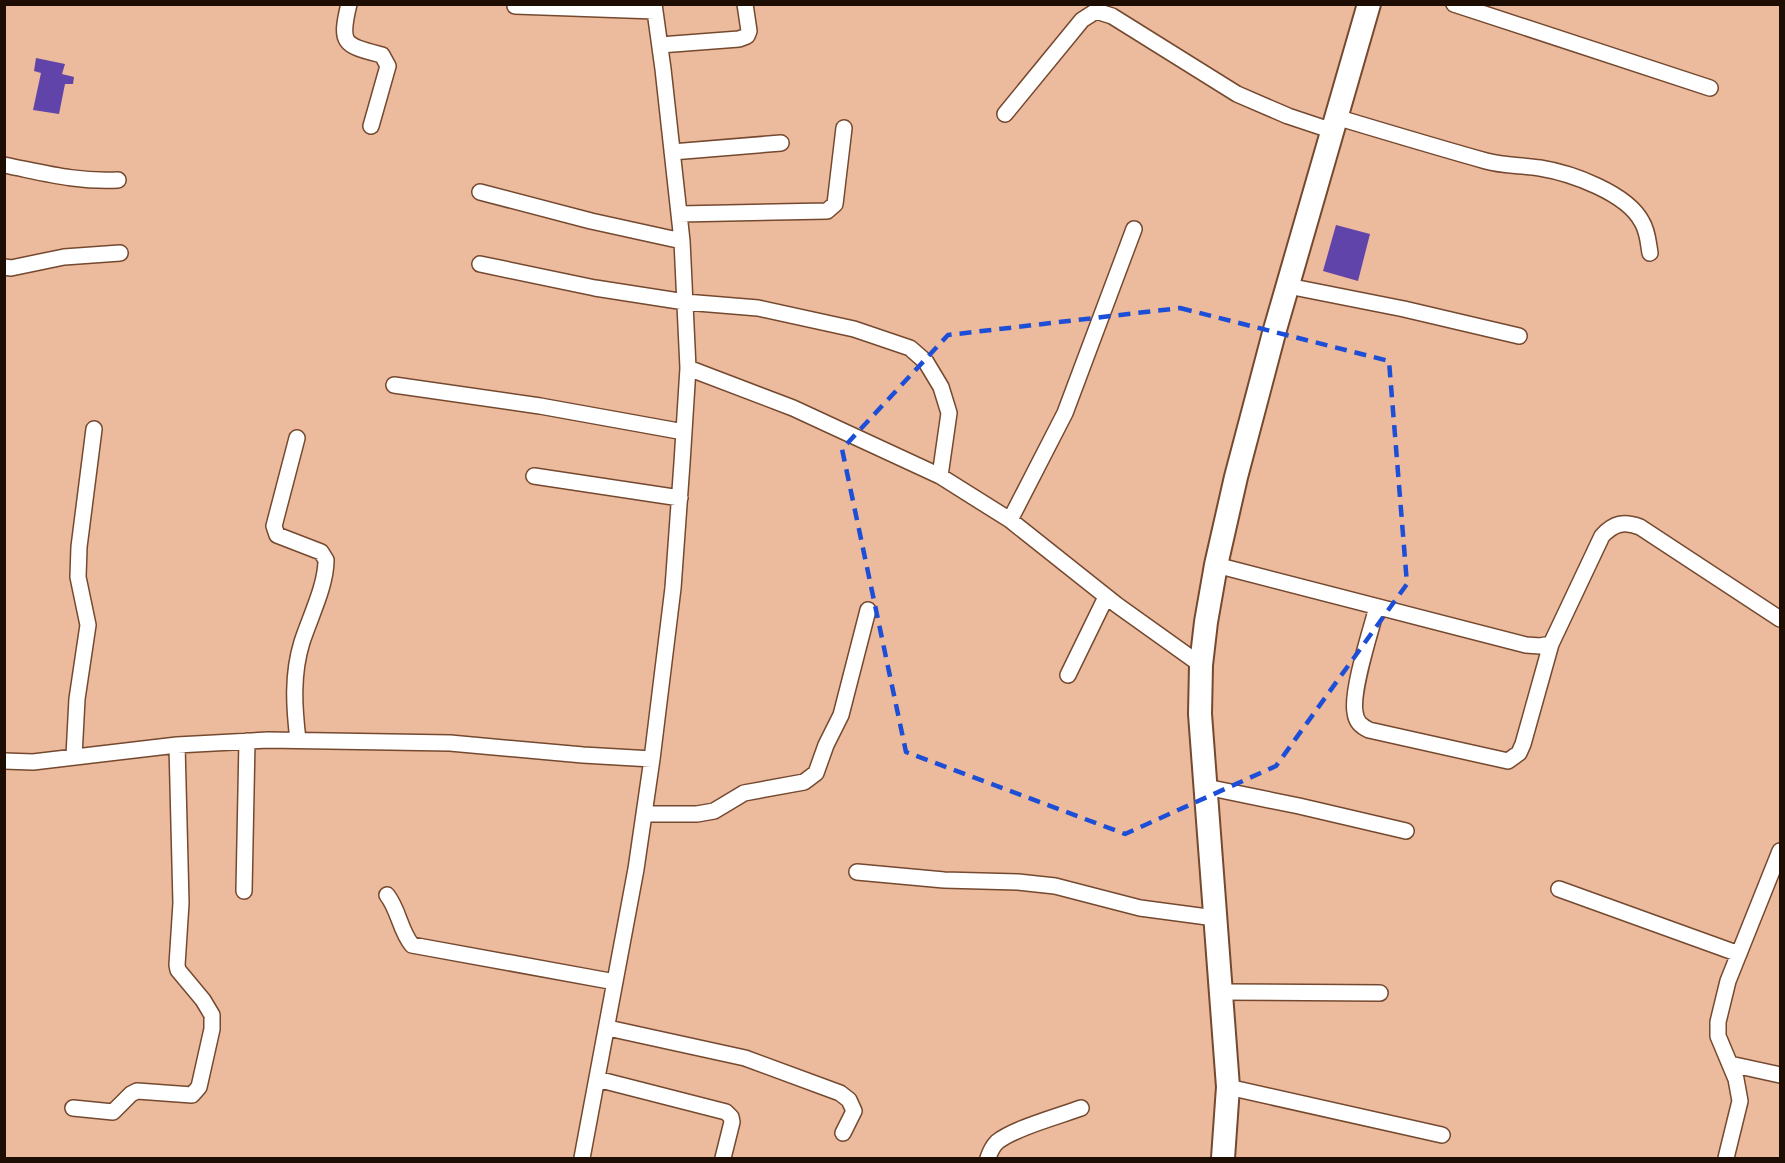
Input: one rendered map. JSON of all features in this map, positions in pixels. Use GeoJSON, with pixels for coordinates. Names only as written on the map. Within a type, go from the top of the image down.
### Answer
{"type":"FeatureCollection","features":[{"type":"Feature","properties":{"kind":"main road"},"geometry":{"type":"LineString","coordinates":[[1223,1158],[1228,1087],[1200,714],[1201,665],[1216,565],[1236,477],[1287,286],[1369,4]]}},
{"type":"Feature","properties":{"kind":"street"},"geometry":{"type":"LineString","coordinates":[[350,4],[343,34],[346,42],[354,47],[382,55],[388,66],[371,126]]}},
{"type":"Feature","properties":{"kind":"street"},"geometry":{"type":"LineString","coordinates":[[660,45],[739,39],[747,36],[749,31],[745,4]]}},
{"type":"Feature","properties":{"kind":"street"},"geometry":{"type":"LineString","coordinates":[[1454,4],[1710,88]]}},
{"type":"Feature","properties":{"kind":"street"},"geometry":{"type":"LineString","coordinates":[[515,6],[655,8],[682,241],[688,368],[673,588],[644,814],[608,1028],[582,1158]]}},
{"type":"Feature","properties":{"kind":"street"},"geometry":{"type":"LineString","coordinates":[[1005,114],[1082,20],[1090,14],[1103,12],[1237,94],[1288,116],[1334,124],[1516,167],[1560,172],[1587,182],[1617,197],[1642,220],[1650,253]]}},
{"type":"Feature","properties":{"kind":"street"},"geometry":{"type":"LineString","coordinates":[[679,214],[827,211],[835,204],[844,128]]}},
{"type":"Feature","properties":{"kind":"street"},"geometry":{"type":"LineString","coordinates":[[672,152],[781,143]]}},
{"type":"Feature","properties":{"kind":"street"},"geometry":{"type":"LineString","coordinates":[[4,165],[68,179],[92,182],[118,180]]}},
{"type":"Feature","properties":{"kind":"street"},"geometry":{"type":"LineString","coordinates":[[480,192],[622,229],[682,241]]}},
{"type":"Feature","properties":{"kind":"street"},"geometry":{"type":"LineString","coordinates":[[1010,520],[1065,413],[1134,229]]}},
{"type":"Feature","properties":{"kind":"street"},"geometry":{"type":"LineString","coordinates":[[4,267],[11,268],[64,257],[120,253]]}},
{"type":"Feature","properties":{"kind":"street"},"geometry":{"type":"LineString","coordinates":[[480,264],[595,288],[685,302],[758,308],[854,329],[910,348],[926,362],[942,387],[949,414],[940,476]]}},
{"type":"Feature","properties":{"kind":"street"},"geometry":{"type":"LineString","coordinates":[[1287,286],[1404,309],[1519,336]]}},
{"type":"Feature","properties":{"kind":"street"},"geometry":{"type":"LineString","coordinates":[[688,368],[794,408],[940,476],[1010,520],[1106,597],[1201,665]]}},
{"type":"Feature","properties":{"kind":"street"},"geometry":{"type":"LineString","coordinates":[[394,385],[530,404],[684,432]]}},
{"type":"Feature","properties":{"kind":"street"},"geometry":{"type":"LineString","coordinates":[[74,756],[76,699],[88,625],[78,577],[79,548],[94,429]]}},
{"type":"Feature","properties":{"kind":"street"},"geometry":{"type":"LineString","coordinates":[[297,438],[274,526],[278,535],[321,552],[326,560],[296,674],[294,699],[298,740]]}},
{"type":"Feature","properties":{"kind":"street"},"geometry":{"type":"LineString","coordinates":[[534,476],[680,498]]}},
{"type":"Feature","properties":{"kind":"street"},"geometry":{"type":"LineString","coordinates":[[1377,606],[1355,695],[1354,712],[1358,721],[1369,730],[1508,761],[1519,753],[1523,744],[1551,644],[1602,536],[1609,528],[1619,523],[1629,523],[1640,527],[1780,619]]}},
{"type":"Feature","properties":{"kind":"street"},"geometry":{"type":"LineString","coordinates":[[1216,565],[1526,645],[1551,644]]}},
{"type":"Feature","properties":{"kind":"street"},"geometry":{"type":"LineString","coordinates":[[1068,675],[1106,597]]}},
{"type":"Feature","properties":{"kind":"street"},"geometry":{"type":"LineString","coordinates":[[644,814],[697,814],[714,811],[744,794],[804,782],[816,773],[826,745],[841,716],[868,610]]}},
{"type":"Feature","properties":{"kind":"street"},"geometry":{"type":"LineString","coordinates":[[4,761],[33,762],[177,745],[298,740],[450,743],[652,759]]}},
{"type":"Feature","properties":{"kind":"street"},"geometry":{"type":"LineString","coordinates":[[244,891],[247,741]]}},
{"type":"Feature","properties":{"kind":"street"},"geometry":{"type":"LineString","coordinates":[[73,1108],[113,1112],[137,1091],[192,1095],[199,1087],[212,1029],[212,1015],[203,1000],[178,970],[177,965],[181,903],[177,745]]}},
{"type":"Feature","properties":{"kind":"street"},"geometry":{"type":"LineString","coordinates":[[1206,788],[1299,806],[1406,831]]}},
{"type":"Feature","properties":{"kind":"street"},"geometry":{"type":"LineString","coordinates":[[1728,1158],[1740,1101],[1739,1088],[1718,1036],[1718,1022],[1728,981],[1780,851]]}},
{"type":"Feature","properties":{"kind":"street"},"geometry":{"type":"LineString","coordinates":[[857,872],[944,880],[1018,882],[1055,886],[1140,908],[1215,918]]}},
{"type":"Feature","properties":{"kind":"street"},"geometry":{"type":"LineString","coordinates":[[1559,889],[1739,954]]}},
{"type":"Feature","properties":{"kind":"street"},"geometry":{"type":"LineString","coordinates":[[387,895],[396,907],[412,945],[615,981]]}},
{"type":"Feature","properties":{"kind":"street"},"geometry":{"type":"LineString","coordinates":[[1222,992],[1380,993]]}},
{"type":"Feature","properties":{"kind":"street"},"geometry":{"type":"LineString","coordinates":[[608,1028],[744,1058],[840,1094],[849,1101],[854,1111],[843,1133]]}},
{"type":"Feature","properties":{"kind":"street"},"geometry":{"type":"LineString","coordinates":[[1730,1064],[1780,1075]]}},
{"type":"Feature","properties":{"kind":"street"},"geometry":{"type":"LineString","coordinates":[[597,1079],[726,1112],[732,1122],[723,1158]]}},
{"type":"Feature","properties":{"kind":"street"},"geometry":{"type":"LineString","coordinates":[[1228,1087],[1442,1135]]}},
{"type":"Feature","properties":{"kind":"street"},"geometry":{"type":"LineString","coordinates":[[988,1158],[991,1148],[999,1141],[1014,1133],[1081,1108]]}},
{"type":"Feature","properties":{"kind":"highlighted area"},"geometry":{"type":"Polygon","coordinates":[[[1180,308],[1389,361],[1407,584],[1276,766],[1125,834],[906,752],[842,449],[948,335],[1180,308]]]}},
{"type":"Feature","properties":{"kind":"building"},"geometry":{"type":"Polygon","coordinates":[[[36,58],[65,64],[62,74],[74,77],[73,84],[65,84],[59,114],[33,110],[41,73],[34,71],[36,58]]]}},
{"type":"Feature","properties":{"kind":"building"},"geometry":{"type":"Polygon","coordinates":[[[1336,225],[1370,234],[1358,281],[1323,271],[1336,225]]]}}]}
